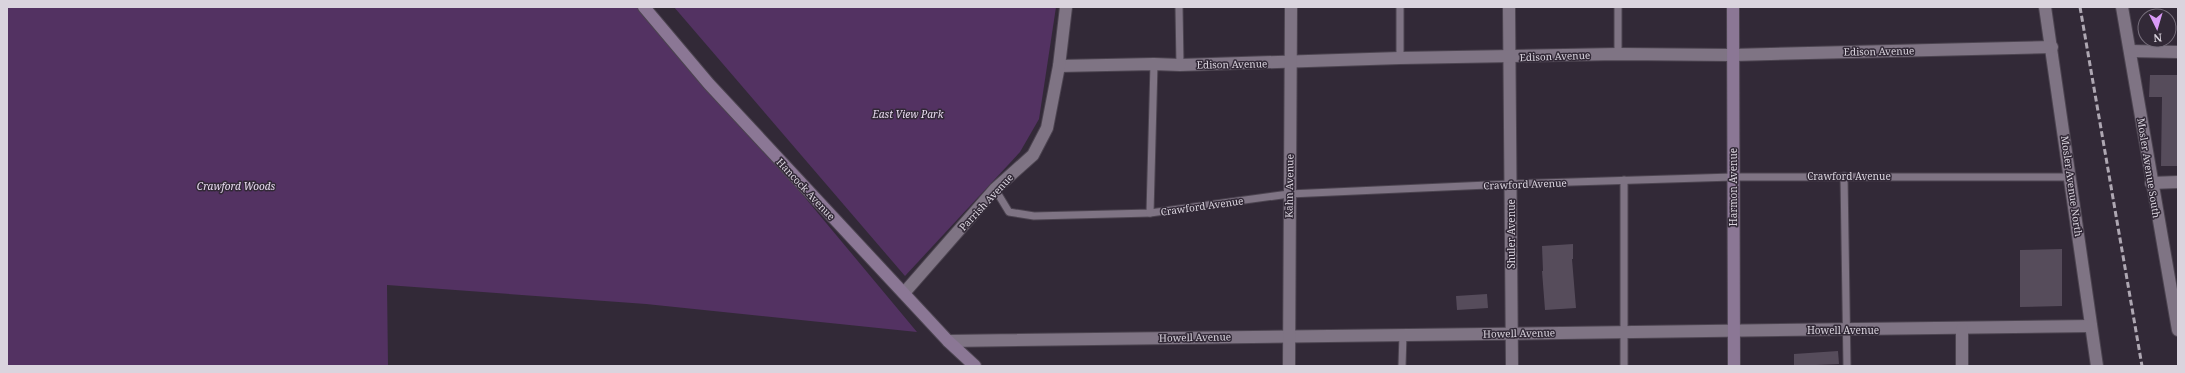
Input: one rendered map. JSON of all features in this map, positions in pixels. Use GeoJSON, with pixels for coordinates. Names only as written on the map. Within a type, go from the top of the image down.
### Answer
{"type":"FeatureCollection","features":[{"type":"Feature","properties":{"kind":"street","name":"Hancock Avenue"},"geometry":{"type":"LineString","coordinates":[[644,7],[709,84],[948,341],[975,366]]}},
{"type":"Feature","properties":{"kind":"street","name":"Parrish Avenue"},"geometry":{"type":"LineString","coordinates":[[904,293],[995,189],[1033,155],[1047,128],[1059,66],[1066,7]]}},
{"type":"Feature","properties":{"kind":"street","name":"Kahn Avenue"},"geometry":{"type":"LineString","coordinates":[[1289,366],[1289,194],[1292,63],[1291,7]]}},
{"type":"Feature","properties":{"kind":"street","name":"Shuler Avenue"},"geometry":{"type":"LineString","coordinates":[[1508,7],[1512,366]]}},
{"type":"Feature","properties":{"kind":"street","name":"Harmon Avenue"},"geometry":{"type":"LineString","coordinates":[[1733,7],[1734,366]]}},
{"type":"Feature","properties":{"kind":"street","name":"Mosler Avenue North"},"geometry":{"type":"LineString","coordinates":[[2045,7],[2097,366]]}},
{"type":"Feature","properties":{"kind":"street","name":"Mosler Avenue South"},"geometry":{"type":"LineString","coordinates":[[2122,7],[2178,330]]}},
{"type":"Feature","properties":{"kind":"street","name":"Edison Avenue"},"geometry":{"type":"LineString","coordinates":[[1059,66],[1292,63],[1400,58],[1618,54],[1733,55],[2052,47]]}},
{"type":"Feature","properties":{"kind":"street"},"geometry":{"type":"LineString","coordinates":[[2130,51],[2178,52]]}},
{"type":"Feature","properties":{"kind":"street"},"geometry":{"type":"LineString","coordinates":[[2152,183],[2178,182]]}},
{"type":"Feature","properties":{"kind":"street","name":"Howell Avenue"},"geometry":{"type":"LineString","coordinates":[[948,341],[1289,335],[1962,329],[2091,326]]}},
{"type":"Feature","properties":{"kind":"street"},"geometry":{"type":"LineString","coordinates":[[1962,329],[1962,366]]}},
{"type":"Feature","properties":{"kind":"lane"},"geometry":{"type":"LineString","coordinates":[[1179,7],[1180,65]]}},
{"type":"Feature","properties":{"kind":"lane"},"geometry":{"type":"LineString","coordinates":[[1400,7],[1400,58]]}},
{"type":"Feature","properties":{"kind":"lane"},"geometry":{"type":"LineString","coordinates":[[1618,7],[1618,54]]}},
{"type":"Feature","properties":{"kind":"lane"},"geometry":{"type":"LineString","coordinates":[[1150,213],[1154,64]]}},
{"type":"Feature","properties":{"kind":"lane"},"geometry":{"type":"LineString","coordinates":[[1844,176],[1847,366]]}},
{"type":"Feature","properties":{"kind":"lane","name":"Crawford Avenue"},"geometry":{"type":"LineString","coordinates":[[995,189],[1010,212],[1034,216],[1150,213],[1289,194],[1510,184],[1733,177],[2070,177]]}},
{"type":"Feature","properties":{"kind":"lane"},"geometry":{"type":"LineString","coordinates":[[1624,180],[1624,366]]}},
{"type":"Feature","properties":{"kind":"lane"},"geometry":{"type":"LineString","coordinates":[[1402,366],[1403,334]]}},
{"type":"Feature","properties":{"kind":"green space","name":"Crawford Woods"},"geometry":{"type":"Polygon","coordinates":[[[7,7],[646,7],[917,332],[646,304],[387,285],[388,366],[7,366],[7,7]]]}},
{"type":"Feature","properties":{"kind":"green space","name":"East View Park"},"geometry":{"type":"Polygon","coordinates":[[[674,7],[1056,7],[1039,119],[1020,152],[905,276],[674,7]]]}},
{"type":"Feature","properties":{"kind":"building"},"geometry":{"type":"Polygon","coordinates":[[[2150,75],[2178,75],[2178,166],[2161,166],[2162,97],[2149,97],[2150,75]]]}},
{"type":"Feature","properties":{"kind":"building"},"geometry":{"type":"Polygon","coordinates":[[[1573,244],[1572,259],[1576,308],[1545,310],[1542,246],[1573,244]]]}},
{"type":"Feature","properties":{"kind":"building"},"geometry":{"type":"Polygon","coordinates":[[[2062,249],[2062,306],[2020,307],[2020,250],[2062,249]]]}},
{"type":"Feature","properties":{"kind":"building"},"geometry":{"type":"Polygon","coordinates":[[[1487,294],[1488,308],[1457,310],[1456,296],[1487,294]]]}},
{"type":"Feature","properties":{"kind":"building"},"geometry":{"type":"Polygon","coordinates":[[[1838,351],[1839,364],[1794,366],[1794,354],[1838,351]]]}},
{"type":"Feature","properties":{"kind":"railway"},"geometry":{"type":"LineString","coordinates":[[2080,7],[2142,366]]}}]}
